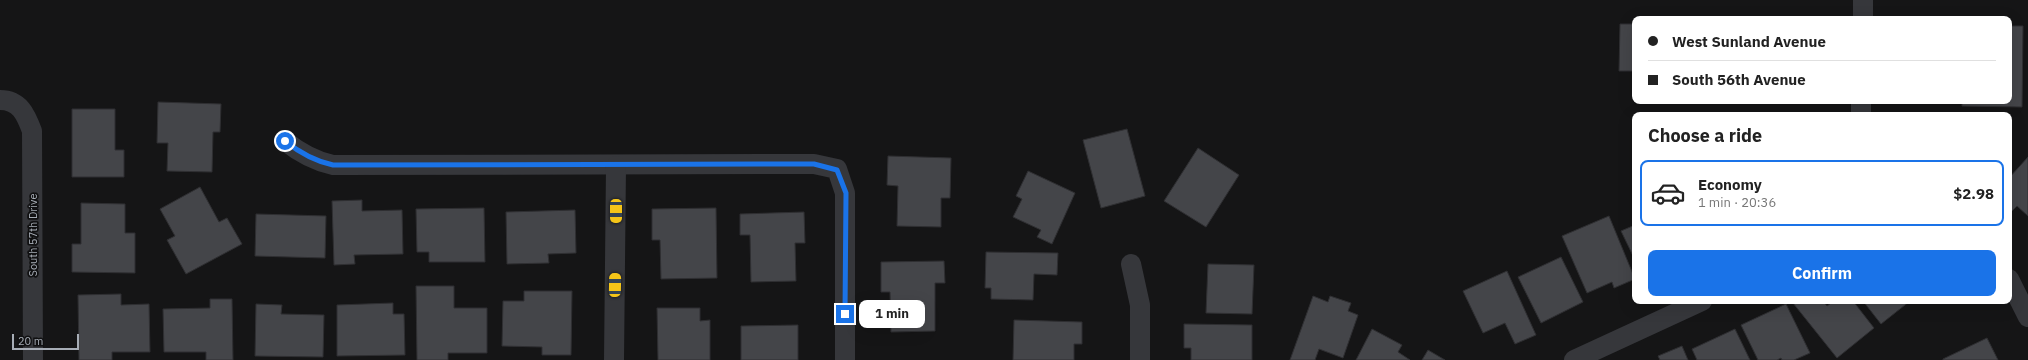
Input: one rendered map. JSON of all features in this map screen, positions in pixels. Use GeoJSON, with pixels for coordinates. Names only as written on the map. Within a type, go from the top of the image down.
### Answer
{"type":"FeatureCollection","features":[{"type":"Feature","properties":{"kind":"street"},"geometry":{"type":"LineString","coordinates":[[1863,0],[1863,16]]}},
{"type":"Feature","properties":{"kind":"street","name":"South 57th Drive"},"geometry":{"type":"LineString","coordinates":[[0,100],[8,100],[25,111],[32,131],[34,360]]}},
{"type":"Feature","properties":{"kind":"street"},"geometry":{"type":"LineString","coordinates":[[285,141],[302,154],[318,162],[333,165],[616,166],[814,164],[837,170],[846,193],[845,360]]}},
{"type":"Feature","properties":{"kind":"street"},"geometry":{"type":"LineString","coordinates":[[614,360],[616,166]]}},
{"type":"Feature","properties":{"kind":"street"},"geometry":{"type":"LineString","coordinates":[[1131,264],[1140,305],[1140,360]]}},
{"type":"Feature","properties":{"kind":"street"},"geometry":{"type":"LineString","coordinates":[[2012,285],[2028,317]]}},
{"type":"Feature","properties":{"kind":"street"},"geometry":{"type":"LineString","coordinates":[[1574,360],[1695,304]]}},
{"type":"Feature","properties":{"kind":"building"},"geometry":{"type":"Polygon","coordinates":[[[1620,24],[1632,24],[1632,71],[1619,71],[1620,24]]]}},
{"type":"Feature","properties":{"kind":"building"},"geometry":{"type":"Polygon","coordinates":[[[2012,26],[2023,26],[2022,107],[1962,106],[1962,104],[2012,104],[2012,26]]]}},
{"type":"Feature","properties":{"kind":"building"},"geometry":{"type":"Polygon","coordinates":[[[158,102],[221,104],[220,132],[213,132],[212,172],[167,171],[168,143],[157,143],[158,102]]]}},
{"type":"Feature","properties":{"kind":"building"},"geometry":{"type":"Polygon","coordinates":[[[72,109],[115,109],[115,150],[124,150],[124,177],[72,177],[72,109]]]}},
{"type":"Feature","properties":{"kind":"building"},"geometry":{"type":"Polygon","coordinates":[[[1127,129],[1145,196],[1101,208],[1083,140],[1127,129]]]}},
{"type":"Feature","properties":{"kind":"building"},"geometry":{"type":"Polygon","coordinates":[[[1198,148],[1239,175],[1206,227],[1164,201],[1198,148]]]}},
{"type":"Feature","properties":{"kind":"building"},"geometry":{"type":"Polygon","coordinates":[[[888,156],[951,158],[950,198],[941,198],[941,227],[897,226],[898,186],[887,185],[888,156]]]}},
{"type":"Feature","properties":{"kind":"building"},"geometry":{"type":"Polygon","coordinates":[[[2028,157],[2028,216],[2017,206],[2012,211],[2012,175],[2028,157]]]}},
{"type":"Feature","properties":{"kind":"building"},"geometry":{"type":"Polygon","coordinates":[[[1028,171],[1075,193],[1052,244],[1037,237],[1041,230],[1013,217],[1022,199],[1016,196],[1028,171]]]}},
{"type":"Feature","properties":{"kind":"building"},"geometry":{"type":"Polygon","coordinates":[[[200,187],[219,222],[227,218],[242,244],[186,274],[167,240],[175,236],[160,209],[200,187]]]}},
{"type":"Feature","properties":{"kind":"building"},"geometry":{"type":"Polygon","coordinates":[[[362,200],[362,211],[402,210],[403,254],[354,255],[355,264],[334,265],[332,201],[362,200]]]}},
{"type":"Feature","properties":{"kind":"building"},"geometry":{"type":"Polygon","coordinates":[[[81,203],[125,204],[125,233],[135,233],[135,273],[72,272],[72,244],[81,244],[81,203]]]}},
{"type":"Feature","properties":{"kind":"building"},"geometry":{"type":"Polygon","coordinates":[[[484,208],[485,262],[429,262],[429,252],[417,252],[416,209],[484,208]]]}},
{"type":"Feature","properties":{"kind":"building"},"geometry":{"type":"Polygon","coordinates":[[[716,208],[717,278],[661,279],[660,240],[652,240],[652,209],[716,208]]]}},
{"type":"Feature","properties":{"kind":"building"},"geometry":{"type":"Polygon","coordinates":[[[575,210],[576,253],[548,254],[549,263],[507,264],[506,212],[575,210]]]}},
{"type":"Feature","properties":{"kind":"building"},"geometry":{"type":"Polygon","coordinates":[[[804,212],[805,243],[795,243],[796,281],[751,282],[750,235],[740,235],[740,214],[804,212]]]}},
{"type":"Feature","properties":{"kind":"building"},"geometry":{"type":"Polygon","coordinates":[[[256,214],[326,216],[325,258],[255,256],[256,214]]]}},
{"type":"Feature","properties":{"kind":"building"},"geometry":{"type":"Polygon","coordinates":[[[1609,216],[1632,272],[1632,280],[1614,288],[1612,282],[1587,293],[1562,236],[1609,216]]]}},
{"type":"Feature","properties":{"kind":"building"},"geometry":{"type":"Polygon","coordinates":[[[1632,226],[1632,254],[1621,231],[1632,226]]]}},
{"type":"Feature","properties":{"kind":"building"},"geometry":{"type":"Polygon","coordinates":[[[986,252],[1058,253],[1057,275],[1034,274],[1033,300],[991,299],[991,288],[985,288],[986,252]]]}},
{"type":"Feature","properties":{"kind":"building"},"geometry":{"type":"Polygon","coordinates":[[[1561,257],[1583,302],[1541,323],[1518,277],[1561,257]]]}},
{"type":"Feature","properties":{"kind":"building"},"geometry":{"type":"Polygon","coordinates":[[[944,261],[945,283],[935,283],[935,331],[891,332],[890,292],[881,292],[881,262],[944,261]]]}},
{"type":"Feature","properties":{"kind":"building"},"geometry":{"type":"Polygon","coordinates":[[[1208,264],[1254,265],[1252,314],[1206,313],[1208,264]]]}},
{"type":"Feature","properties":{"kind":"building"},"geometry":{"type":"Polygon","coordinates":[[[1507,271],[1536,335],[1515,344],[1505,323],[1483,333],[1463,291],[1507,271]]]}},
{"type":"Feature","properties":{"kind":"building"},"geometry":{"type":"Polygon","coordinates":[[[416,286],[454,286],[454,308],[487,308],[487,353],[448,353],[448,360],[417,360],[416,286]]]}},
{"type":"Feature","properties":{"kind":"building"},"geometry":{"type":"Polygon","coordinates":[[[524,291],[572,291],[571,355],[542,355],[542,347],[502,346],[503,301],[524,301],[524,291]]]}},
{"type":"Feature","properties":{"kind":"building"},"geometry":{"type":"Polygon","coordinates":[[[121,294],[121,305],[149,304],[150,352],[112,352],[112,360],[79,360],[78,295],[121,294]]]}},
{"type":"Feature","properties":{"kind":"building"},"geometry":{"type":"Polygon","coordinates":[[[1313,296],[1328,302],[1330,296],[1351,303],[1348,311],[1358,315],[1343,358],[1319,349],[1315,360],[1290,360],[1313,296]]]}},
{"type":"Feature","properties":{"kind":"building"},"geometry":{"type":"Polygon","coordinates":[[[210,299],[232,299],[233,360],[206,360],[206,352],[164,352],[163,309],[210,308],[210,299]]]}},
{"type":"Feature","properties":{"kind":"building"},"geometry":{"type":"Polygon","coordinates":[[[393,303],[393,314],[404,314],[405,355],[337,356],[337,305],[393,303]]]}},
{"type":"Feature","properties":{"kind":"building"},"geometry":{"type":"Polygon","coordinates":[[[256,304],[282,305],[281,314],[324,315],[323,357],[255,356],[256,304]]]}},
{"type":"Feature","properties":{"kind":"building"},"geometry":{"type":"Polygon","coordinates":[[[1786,304],[1810,353],[1794,360],[1782,360],[1781,358],[1777,360],[1758,360],[1741,325],[1786,304]]]}},
{"type":"Feature","properties":{"kind":"building"},"geometry":{"type":"Polygon","coordinates":[[[1794,304],[1825,304],[1827,306],[1830,304],[1855,304],[1874,328],[1837,358],[1794,304]]]}},
{"type":"Feature","properties":{"kind":"building"},"geometry":{"type":"Polygon","coordinates":[[[1865,304],[1906,304],[1881,324],[1865,304]]]}},
{"type":"Feature","properties":{"kind":"building"},"geometry":{"type":"Polygon","coordinates":[[[657,308],[700,308],[700,321],[710,320],[710,360],[658,360],[657,308]]]}},
{"type":"Feature","properties":{"kind":"building"},"geometry":{"type":"Polygon","coordinates":[[[1014,320],[1082,322],[1082,344],[1074,344],[1074,360],[1013,360],[1014,320]]]}},
{"type":"Feature","properties":{"kind":"building"},"geometry":{"type":"Polygon","coordinates":[[[1184,324],[1252,325],[1252,360],[1191,360],[1191,348],[1184,348],[1184,324]]]}},
{"type":"Feature","properties":{"kind":"building"},"geometry":{"type":"Polygon","coordinates":[[[798,325],[798,360],[741,360],[741,326],[798,325]]]}},
{"type":"Feature","properties":{"kind":"building"},"geometry":{"type":"Polygon","coordinates":[[[1372,329],[1402,345],[1398,352],[1410,360],[1356,360],[1372,329]]]}},
{"type":"Feature","properties":{"kind":"building"},"geometry":{"type":"Polygon","coordinates":[[[1735,329],[1750,360],[1697,360],[1692,349],[1735,329]]]}},
{"type":"Feature","properties":{"kind":"building"},"geometry":{"type":"Polygon","coordinates":[[[1987,338],[1998,360],[1943,360],[1943,359],[1987,338]]]}},
{"type":"Feature","properties":{"kind":"building"},"geometry":{"type":"Polygon","coordinates":[[[1682,346],[1688,360],[1660,360],[1658,356],[1682,346]]]}},
{"type":"Feature","properties":{"kind":"building"},"geometry":{"type":"Polygon","coordinates":[[[1428,350],[1445,360],[1422,360],[1428,350]]]}},
{"type":"Feature","properties":{"kind":"route"},"geometry":{"type":"LineString","coordinates":[[285,141],[302,154],[318,162],[333,165],[616,166],[814,164],[837,170],[846,193],[845,314]]}}]}
